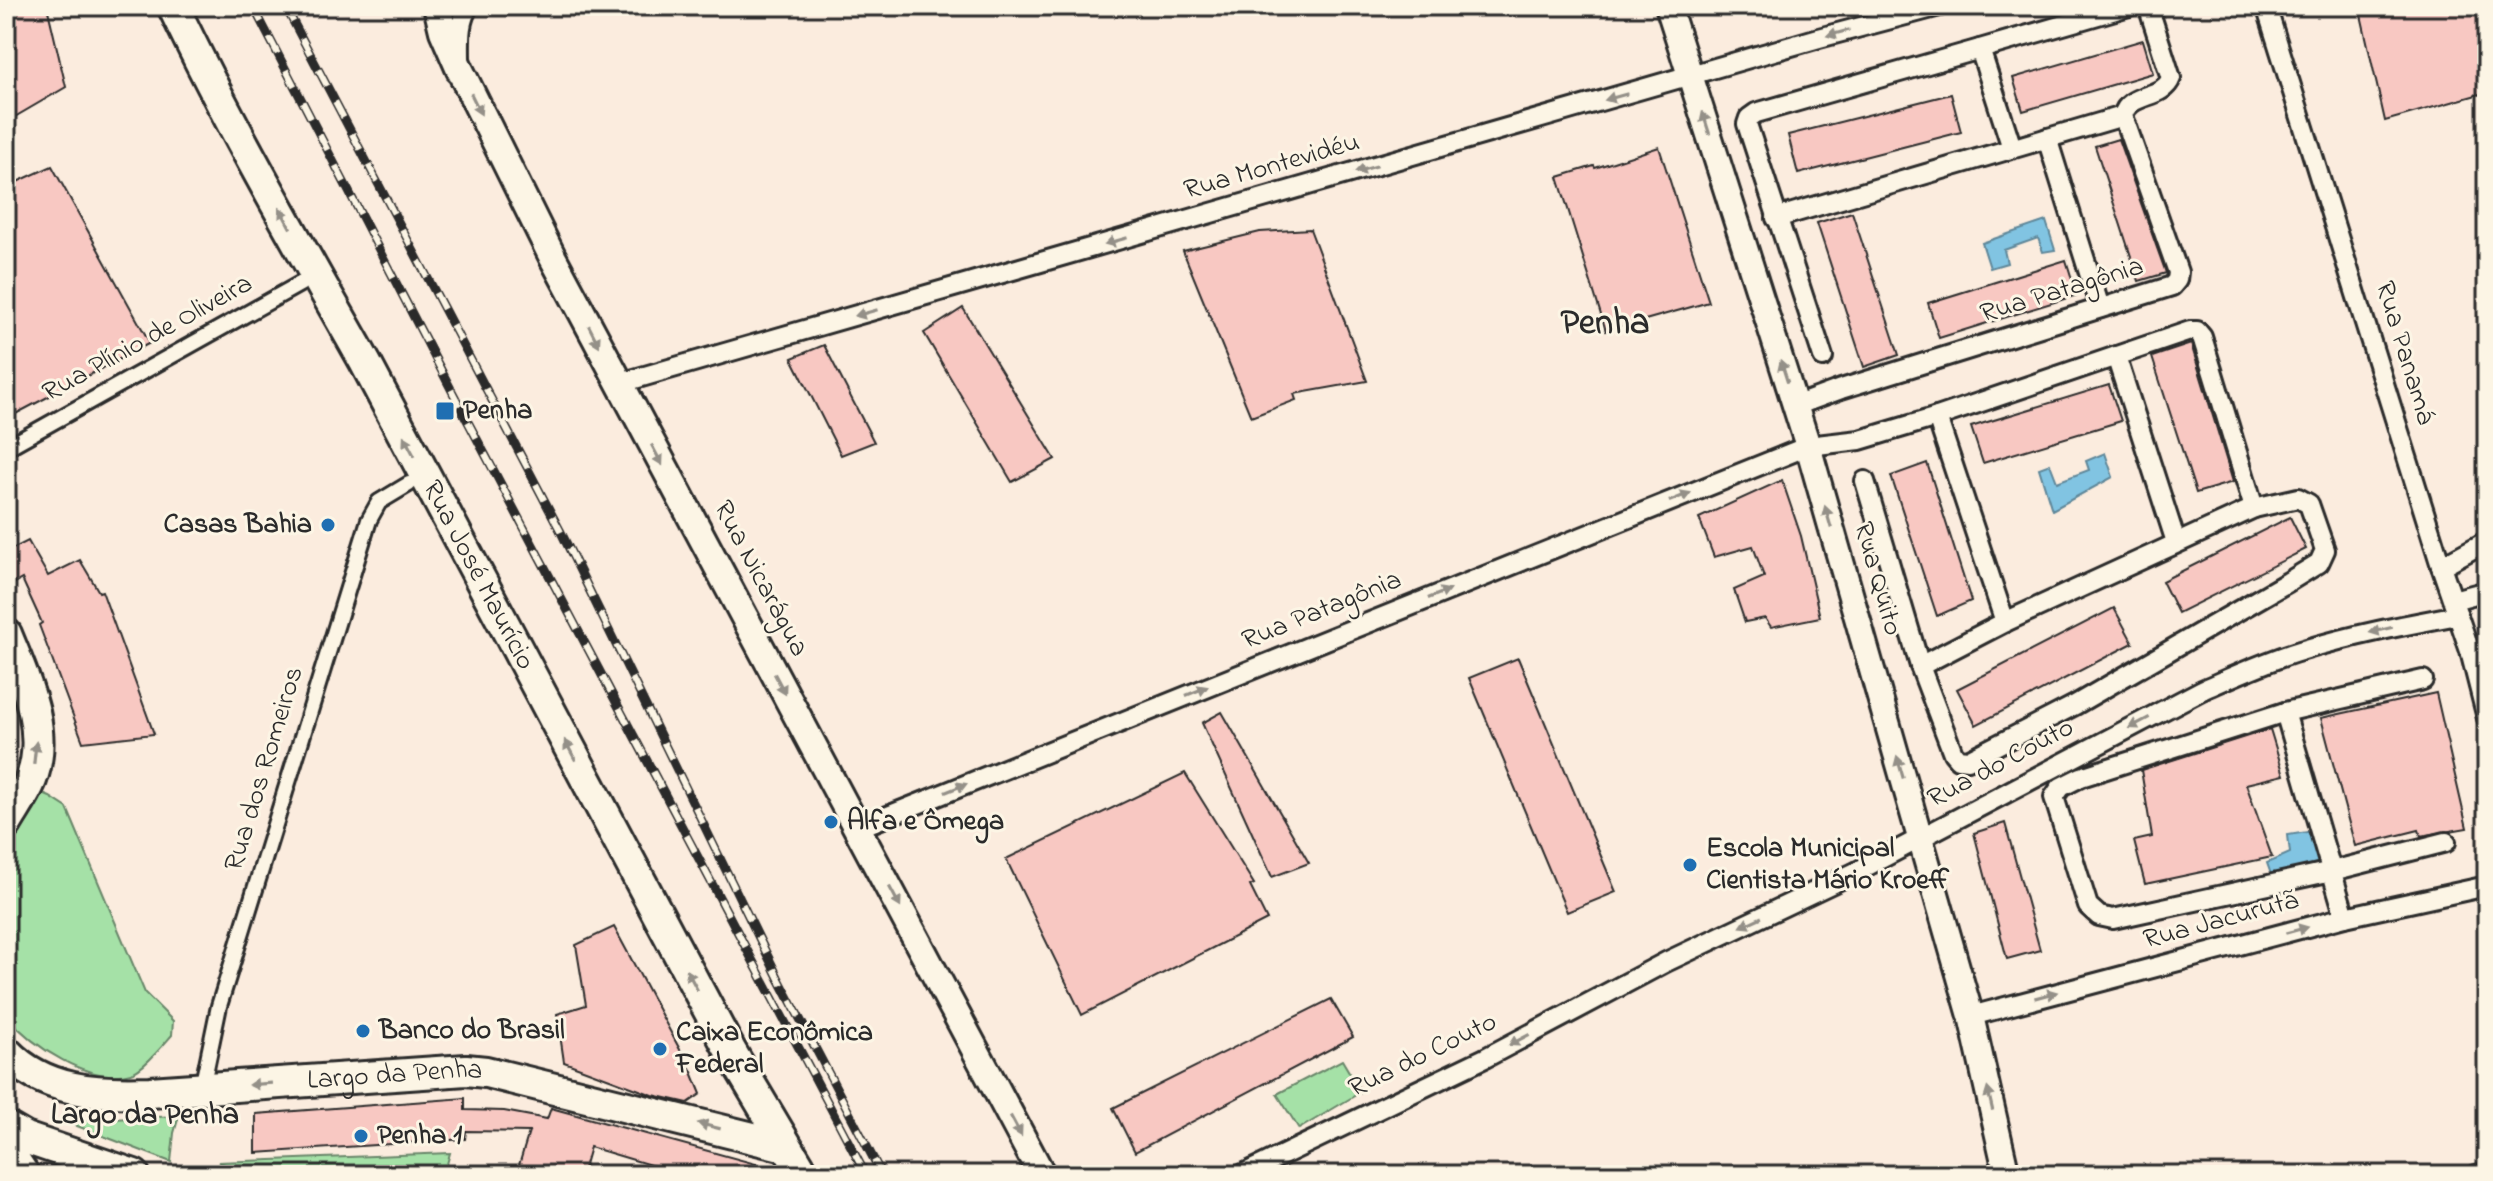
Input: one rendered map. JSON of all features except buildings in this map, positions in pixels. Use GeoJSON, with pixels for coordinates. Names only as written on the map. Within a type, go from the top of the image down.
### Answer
{"type":"FeatureCollection","features":[{"type":"Feature","properties":{"kind":"main road","name":"Rua José Maurício"},"geometry":{"type":"LineString","coordinates":[[173,6],[731,1052],[804,1175]]}},
{"type":"Feature","properties":{"kind":"main road","name":"Rua Nicarágua"},"geometry":{"type":"LineString","coordinates":[[437,6],[443,31],[460,70],[546,245],[1042,1175]]}},
{"type":"Feature","properties":{"kind":"main road"},"geometry":{"type":"LineString","coordinates":[[6,634],[33,704],[37,728],[31,779],[6,824]]}},
{"type":"Feature","properties":{"kind":"main road","name":"Largo da Penha"},"geometry":{"type":"LineString","coordinates":[[6,1052],[40,1078],[83,1091],[137,1093],[466,1070],[486,1072],[785,1146]]}},
{"type":"Feature","properties":{"kind":"main road"},"geometry":{"type":"LineString","coordinates":[[6,1127],[25,1138],[134,1175]]}},
{"type":"Feature","properties":{"kind":"street"},"geometry":{"type":"LineString","coordinates":[[460,70],[461,27],[469,6]]}},
{"type":"Feature","properties":{"kind":"street","name":"Rua Quito"},"geometry":{"type":"LineString","coordinates":[[1668,6],[1808,446],[1971,1016],[2007,1175]]}},
{"type":"Feature","properties":{"kind":"street","name":"Rua Montevidéu"},"geometry":{"type":"LineString","coordinates":[[620,386],[631,380],[1940,6]]}},
{"type":"Feature","properties":{"kind":"street"},"geometry":{"type":"LineString","coordinates":[[1823,357],[1776,218],[1747,124],[1749,118],[1770,109],[2129,6]]}},
{"type":"Feature","properties":{"kind":"street"},"geometry":{"type":"LineString","coordinates":[[1776,218],[2123,116],[2129,104],[2164,89],[2171,78],[2148,6]]}},
{"type":"Feature","properties":{"kind":"street","name":"Rua Panamá"},"geometry":{"type":"LineString","coordinates":[[2266,6],[2441,566],[2455,607],[2478,649],[2487,718]]}},
{"type":"Feature","properties":{"kind":"street"},"geometry":{"type":"LineString","coordinates":[[1980,49],[2012,148]]}},
{"type":"Feature","properties":{"kind":"street","name":"Rua Patagônia"},"geometry":{"type":"LineString","coordinates":[[1795,406],[2172,286],[2178,272],[2123,116]]}},
{"type":"Feature","properties":{"kind":"street"},"geometry":{"type":"LineString","coordinates":[[2047,138],[2100,308]]}},
{"type":"Feature","properties":{"kind":"street","name":"Rua Plínio de Oliveira"},"geometry":{"type":"LineString","coordinates":[[6,448],[316,275]]}},
{"type":"Feature","properties":{"kind":"street","name":"Rua Patagônia"},"geometry":{"type":"LineString","coordinates":[[858,828],[1808,446],[1860,440],[1937,417],[2190,331],[2197,331],[2202,337],[2254,508]]}},
{"type":"Feature","properties":{"kind":"street"},"geometry":{"type":"LineString","coordinates":[[2116,356],[2176,542]]}},
{"type":"Feature","properties":{"kind":"street"},"geometry":{"type":"LineString","coordinates":[[1937,417],[2005,622]]}},
{"type":"Feature","properties":{"kind":"street"},"geometry":{"type":"LineString","coordinates":[[1865,481],[1920,666],[1958,759],[1968,760],[2075,705],[2319,563],[2325,550],[2309,504],[2303,499],[2254,508],[2005,622],[1920,666]]}},
{"type":"Feature","properties":{"kind":"street","name":"Rua dos Romeiros"},"geometry":{"type":"LineString","coordinates":[[202,1088],[219,1006],[369,520],[379,502],[409,484]]}},
{"type":"Feature","properties":{"kind":"street"},"geometry":{"type":"LineString","coordinates":[[2441,566],[2487,541]]}},
{"type":"Feature","properties":{"kind":"street","name":"Rua do Couto"},"geometry":{"type":"LineString","coordinates":[[1241,1175],[1485,1058],[1666,962],[1921,838],[2202,690],[2299,651],[2455,607],[2487,591]]}},
{"type":"Feature","properties":{"kind":"street"},"geometry":{"type":"LineString","coordinates":[[2423,680],[2285,712],[2081,777],[2061,787],[2054,797],[2088,906],[2099,916],[2113,919],[2332,871],[2446,842]]}},
{"type":"Feature","properties":{"kind":"street"},"geometry":{"type":"LineString","coordinates":[[2285,712],[2345,917]]}},
{"type":"Feature","properties":{"kind":"street","name":"Rua Jacurutã"},"geometry":{"type":"LineString","coordinates":[[1971,1016],[2345,917],[2487,886]]}},
{"type":"Feature","properties":{"kind":"street"},"geometry":{"type":"LineString","coordinates":[[6,1137],[31,1175]]}},
{"type":"Feature","properties":{"kind":"street"},"geometry":{"type":"LineString","coordinates":[[2476,1175],[2487,1172]]}},
{"type":"Feature","properties":{"kind":"green space"},"geometry":{"type":"Polygon","coordinates":[[[33,790],[67,808],[145,993],[173,1021],[172,1035],[147,1062],[131,1073],[97,1073],[62,1060],[31,1039],[6,1015],[6,839],[33,790]]]}},
{"type":"Feature","properties":{"kind":"green space"},"geometry":{"type":"Polygon","coordinates":[[[1342,1060],[1361,1092],[1299,1129],[1277,1094],[1342,1060]]]}},
{"type":"Feature","properties":{"kind":"green space"},"geometry":{"type":"Polygon","coordinates":[[[179,1116],[171,1162],[64,1121],[179,1116]]]}},
{"type":"Feature","properties":{"kind":"green space"},"geometry":{"type":"Polygon","coordinates":[[[450,1153],[444,1175],[249,1175],[218,1162],[450,1153]]]}},
{"type":"Feature","properties":{"kind":"water"},"geometry":{"type":"Polygon","coordinates":[[[2046,221],[2055,250],[2043,252],[2038,238],[2004,250],[2007,263],[1990,268],[1982,243],[2046,221]]]}},
{"type":"Feature","properties":{"kind":"water"},"geometry":{"type":"Polygon","coordinates":[[[2105,453],[2113,477],[2052,510],[2039,468],[2050,464],[2057,482],[2089,470],[2086,461],[2105,453]]]}},
{"type":"Feature","properties":{"kind":"water"},"geometry":{"type":"Polygon","coordinates":[[[2313,831],[2323,861],[2272,877],[2267,863],[2290,853],[2288,835],[2313,831]]]}},
{"type":"Feature","properties":{"kind":"railway"},"geometry":{"type":"LineString","coordinates":[[253,6],[467,420],[866,1175]]}},
{"type":"Feature","properties":{"kind":"railway"},"geometry":{"type":"LineString","coordinates":[[285,6],[560,530],[778,977],[882,1175]]}},
{"type":"Feature","properties":{"kind":"place","name":"Penha"},"geometry":{"type":"Point","coordinates":[445,411]}},
{"type":"Feature","properties":{"kind":"place","name":"Casas Bahia"},"geometry":{"type":"Point","coordinates":[328,525]}},
{"type":"Feature","properties":{"kind":"place","name":"Alfa e Ômega"},"geometry":{"type":"Point","coordinates":[831,822]}},
{"type":"Feature","properties":{"kind":"place","name":"Escola Municipal Cientista Mário Kroeff"},"geometry":{"type":"Point","coordinates":[1690,865]}},
{"type":"Feature","properties":{"kind":"place","name":"Banco do Brasil"},"geometry":{"type":"Point","coordinates":[363,1031]}},
{"type":"Feature","properties":{"kind":"place","name":"Caixa Econômica Federal"},"geometry":{"type":"Point","coordinates":[660,1049]}},
{"type":"Feature","properties":{"kind":"place","name":"Penha 1"},"geometry":{"type":"Point","coordinates":[361,1136]}},
{"type":"Feature","properties":{"kind":"district","name":"Penha"},"geometry":{"type":"Point","coordinates":[1605,324]}},
{"type":"Feature","properties":{"kind":"district","name":"Largo da Penha"},"geometry":{"type":"Point","coordinates":[145,1116]}}]}
